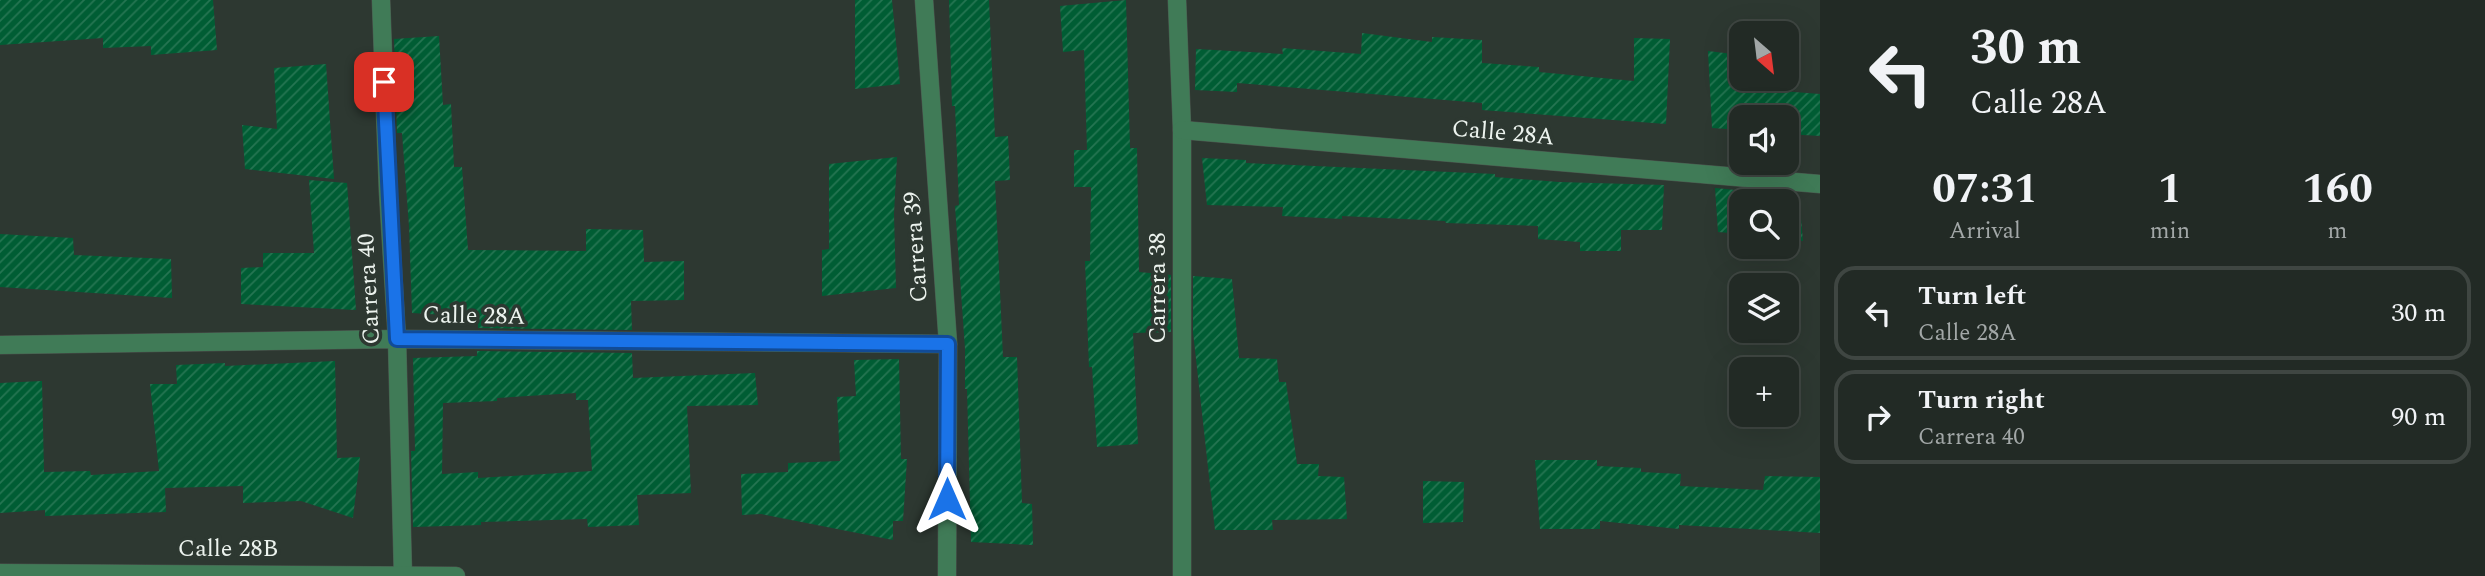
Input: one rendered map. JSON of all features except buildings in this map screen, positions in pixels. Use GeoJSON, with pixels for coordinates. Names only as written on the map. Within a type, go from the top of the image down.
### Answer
{"type":"FeatureCollection","features":[{"type":"Feature","properties":{"kind":"street","name":"Carrera 40"},"geometry":{"type":"LineString","coordinates":[[381,0],[397,339],[403,575]]}},
{"type":"Feature","properties":{"kind":"street","name":"Carrera 39"},"geometry":{"type":"LineString","coordinates":[[924,0],[948,344],[947,576]]}},
{"type":"Feature","properties":{"kind":"street","name":"Carrera 38"},"geometry":{"type":"LineString","coordinates":[[1177,0],[1182,130],[1182,576]]}},
{"type":"Feature","properties":{"kind":"street","name":"Calle 28A"},"geometry":{"type":"LineString","coordinates":[[1182,130],[1820,184]]}},
{"type":"Feature","properties":{"kind":"street","name":"Calle 28A"},"geometry":{"type":"LineString","coordinates":[[0,345],[397,339],[948,344]]}},
{"type":"Feature","properties":{"kind":"street","name":"Calle 28B"},"geometry":{"type":"LineString","coordinates":[[0,573],[456,576]]}},
{"type":"Feature","properties":{"kind":"route"},"geometry":{"type":"LineString","coordinates":[[384,82],[397,339],[948,344],[947,499]]}}]}
